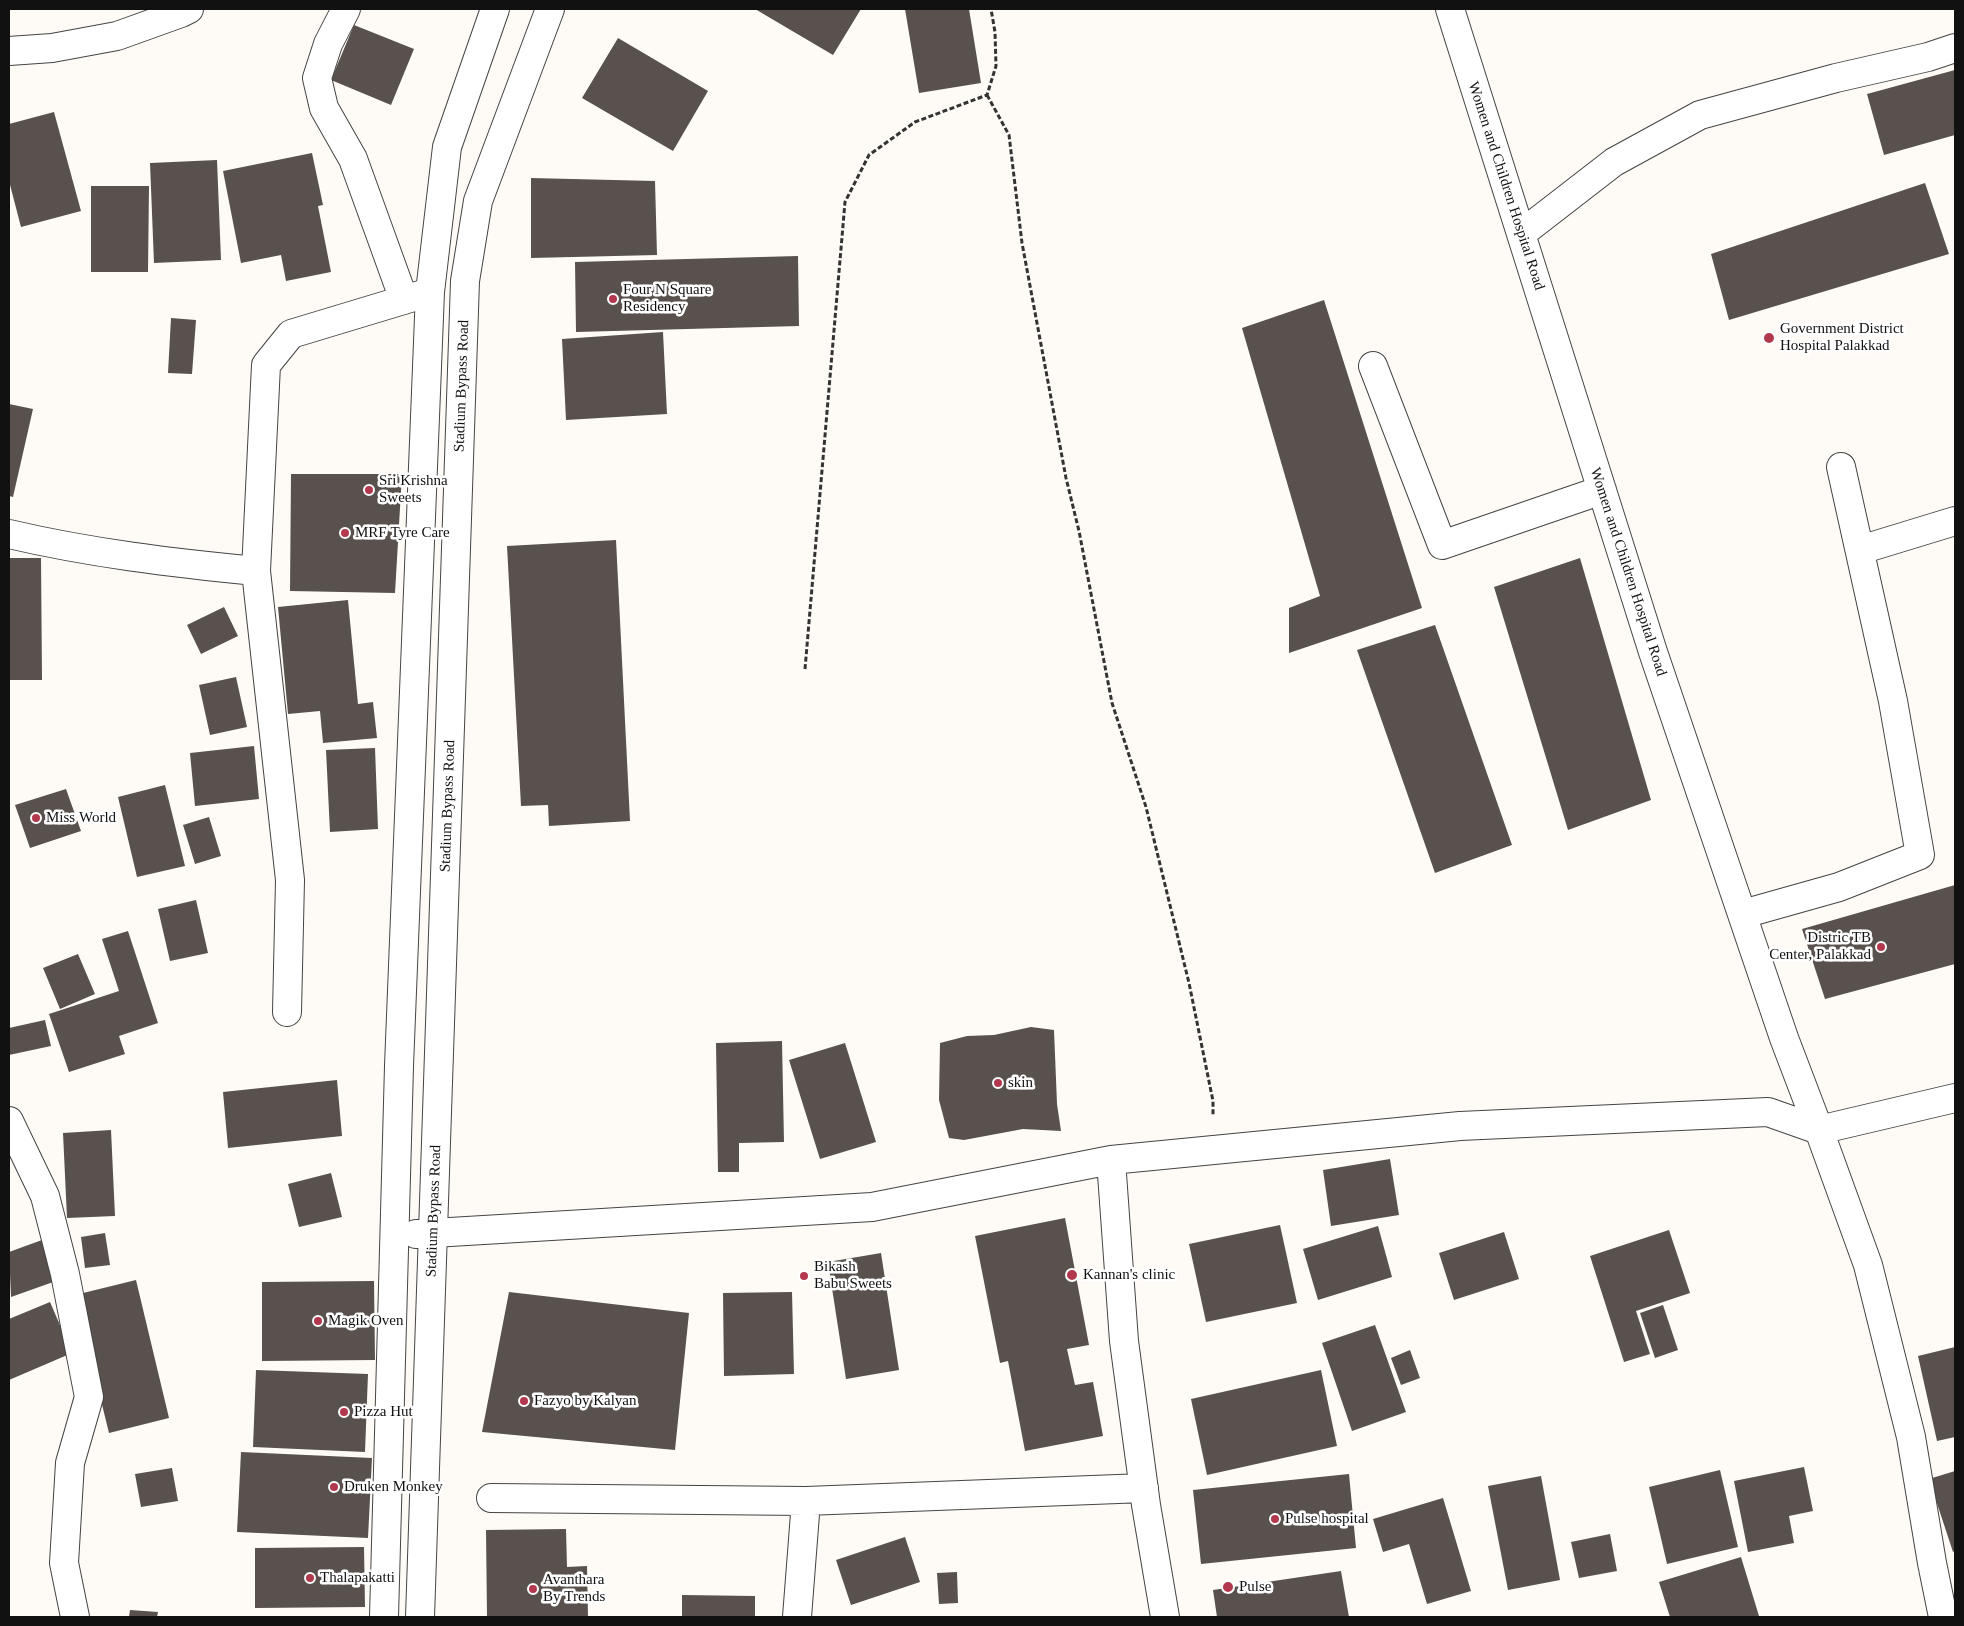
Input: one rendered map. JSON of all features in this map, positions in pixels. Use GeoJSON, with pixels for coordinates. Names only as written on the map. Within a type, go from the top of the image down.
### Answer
{"type":"FeatureCollection","features":[{"type":"Feature","properties":{"kind":"street"},"geometry":{"type":"LineString","coordinates":[[9,51],[52,48],[117,36],[181,14],[189,9]]}},
{"type":"Feature","properties":{"kind":"street"},"geometry":{"type":"LineString","coordinates":[[346,9],[328,44],[317,78],[324,108],[353,160],[404,300]]}},
{"type":"Feature","properties":{"kind":"street"},"geometry":{"type":"LineString","coordinates":[[384,1617],[398,1066],[430,292],[447,147],[495,9]]}},
{"type":"Feature","properties":{"kind":"street","name":"Stadium Bypass Road"},"geometry":{"type":"LineString","coordinates":[[420,1617],[465,281],[478,201],[550,9]]}},
{"type":"Feature","properties":{"kind":"street","name":"Women and Children Hospital Road"},"geometry":{"type":"LineString","coordinates":[[1450,9],[1653,652],[1784,1038],[1868,1265],[1911,1437],[1943,1617]]}},
{"type":"Feature","properties":{"kind":"street"},"geometry":{"type":"LineString","coordinates":[[1521,234],[1614,162],[1700,115],[1836,78],[1928,58],[1955,48]]}},
{"type":"Feature","properties":{"kind":"street"},"geometry":{"type":"LineString","coordinates":[[287,1012],[290,880],[256,571],[266,365],[291,334],[430,292]]}},
{"type":"Feature","properties":{"kind":"street"},"geometry":{"type":"LineString","coordinates":[[1373,366],[1442,545],[1602,490]]}},
{"type":"Feature","properties":{"kind":"street"},"geometry":{"type":"LineString","coordinates":[[1743,914],[1839,887],[1920,855],[1893,701],[1841,467]]}},
{"type":"Feature","properties":{"kind":"street"},"geometry":{"type":"LineString","coordinates":[[1860,550],[1955,522]]}},
{"type":"Feature","properties":{"kind":"street"},"geometry":{"type":"LineString","coordinates":[[9,534],[64,547],[109,554],[256,571]]}},
{"type":"Feature","properties":{"kind":"street"},"geometry":{"type":"LineString","coordinates":[[395,1234],[434,1235],[872,1207],[1111,1160],[1460,1126],[1768,1112],[1819,1130],[1955,1098]]}},
{"type":"Feature","properties":{"kind":"street"},"geometry":{"type":"LineString","coordinates":[[9,1121],[45,1196],[64,1274],[88,1397],[70,1463],[64,1563],[75,1617]]}},
{"type":"Feature","properties":{"kind":"street"},"geometry":{"type":"LineString","coordinates":[[1111,1160],[1124,1342],[1164,1617]]}},
{"type":"Feature","properties":{"kind":"street"},"geometry":{"type":"LineString","coordinates":[[491,1498],[806,1501],[1144,1488]]}},
{"type":"Feature","properties":{"kind":"street"},"geometry":{"type":"LineString","coordinates":[[797,1617],[806,1501]]}},
{"type":"Feature","properties":{"kind":"path"},"geometry":{"type":"LineString","coordinates":[[991,9],[995,32],[996,66],[987,95],[1009,136],[1022,243],[1066,478],[1079,530],[1112,703],[1146,807],[1188,983],[1213,1101],[1214,1150]]}},
{"type":"Feature","properties":{"kind":"path"},"geometry":{"type":"LineString","coordinates":[[805,669],[845,202],[869,156],[915,122],[987,95]]}},
{"type":"Feature","properties":{"kind":"building"},"geometry":{"type":"Polygon","coordinates":[[[755,9],[861,9],[833,55],[755,9]]]}},
{"type":"Feature","properties":{"kind":"building"},"geometry":{"type":"Polygon","coordinates":[[[905,9],[969,9],[981,83],[919,93],[905,9]]]}},
{"type":"Feature","properties":{"kind":"building"},"geometry":{"type":"Polygon","coordinates":[[[354,25],[414,49],[391,105],[331,80],[354,25]]]}},
{"type":"Feature","properties":{"kind":"building"},"geometry":{"type":"Polygon","coordinates":[[[618,38],[708,91],[673,151],[582,98],[618,38]]]}},
{"type":"Feature","properties":{"kind":"building"},"geometry":{"type":"Polygon","coordinates":[[[1955,70],[1955,135],[1884,155],[1867,94],[1955,70]]]}},
{"type":"Feature","properties":{"kind":"building"},"geometry":{"type":"Polygon","coordinates":[[[54,112],[81,211],[21,227],[9,181],[9,124],[54,112]]]}},
{"type":"Feature","properties":{"kind":"building"},"geometry":{"type":"Polygon","coordinates":[[[312,153],[323,205],[318,206],[331,272],[286,281],[281,255],[241,263],[223,171],[312,153]]]}},
{"type":"Feature","properties":{"kind":"building"},"geometry":{"type":"Polygon","coordinates":[[[217,160],[221,260],[154,263],[150,163],[217,160]]]}},
{"type":"Feature","properties":{"kind":"building"},"geometry":{"type":"Polygon","coordinates":[[[531,178],[655,181],[657,255],[531,258],[531,178]]]}},
{"type":"Feature","properties":{"kind":"building"},"geometry":{"type":"Polygon","coordinates":[[[1925,183],[1949,254],[1729,320],[1711,254],[1925,183]]]}},
{"type":"Feature","properties":{"kind":"building"},"geometry":{"type":"Polygon","coordinates":[[[91,186],[149,186],[148,272],[91,272],[91,186]]]}},
{"type":"Feature","properties":{"kind":"building"},"geometry":{"type":"Polygon","coordinates":[[[798,256],[799,326],[576,332],[575,262],[798,256]]]}},
{"type":"Feature","properties":{"kind":"building"},"geometry":{"type":"Polygon","coordinates":[[[1324,300],[1422,608],[1289,653],[1289,608],[1320,596],[1242,328],[1324,300]]]}},
{"type":"Feature","properties":{"kind":"building"},"geometry":{"type":"Polygon","coordinates":[[[171,318],[196,320],[192,374],[168,373],[171,318]]]}},
{"type":"Feature","properties":{"kind":"building"},"geometry":{"type":"Polygon","coordinates":[[[663,332],[667,414],[566,420],[562,339],[663,332]]]}},
{"type":"Feature","properties":{"kind":"building"},"geometry":{"type":"Polygon","coordinates":[[[9,404],[33,409],[13,497],[9,496],[9,404]]]}},
{"type":"Feature","properties":{"kind":"building","name":"MRF Tyre Care"},"geometry":{"type":"Polygon","coordinates":[[[291,474],[402,474],[395,593],[290,591],[291,474]]]}},
{"type":"Feature","properties":{"kind":"building"},"geometry":{"type":"Polygon","coordinates":[[[616,540],[630,821],[549,826],[548,805],[521,806],[507,546],[616,540]]]}},
{"type":"Feature","properties":{"kind":"building"},"geometry":{"type":"Polygon","coordinates":[[[9,558],[41,558],[42,680],[9,680],[9,558]]]}},
{"type":"Feature","properties":{"kind":"building"},"geometry":{"type":"Polygon","coordinates":[[[1580,558],[1651,800],[1568,830],[1494,587],[1580,558]]]}},
{"type":"Feature","properties":{"kind":"building"},"geometry":{"type":"Polygon","coordinates":[[[348,600],[358,704],[373,702],[377,738],[323,743],[320,711],[288,714],[278,607],[348,600]]]}},
{"type":"Feature","properties":{"kind":"building"},"geometry":{"type":"Polygon","coordinates":[[[224,607],[238,636],[201,654],[187,625],[224,607]]]}},
{"type":"Feature","properties":{"kind":"building"},"geometry":{"type":"Polygon","coordinates":[[[1435,625],[1512,845],[1435,873],[1357,650],[1435,625]]]}},
{"type":"Feature","properties":{"kind":"building"},"geometry":{"type":"Polygon","coordinates":[[[236,677],[247,727],[210,735],[199,685],[236,677]]]}},
{"type":"Feature","properties":{"kind":"building"},"geometry":{"type":"Polygon","coordinates":[[[254,746],[259,799],[195,806],[190,753],[254,746]]]}},
{"type":"Feature","properties":{"kind":"building"},"geometry":{"type":"Polygon","coordinates":[[[375,748],[378,829],[330,832],[326,750],[375,748]]]}},
{"type":"Feature","properties":{"kind":"building"},"geometry":{"type":"Polygon","coordinates":[[[165,785],[185,866],[137,877],[118,797],[165,785]]]}},
{"type":"Feature","properties":{"kind":"building"},"geometry":{"type":"Polygon","coordinates":[[[66,789],[81,831],[30,848],[15,805],[66,789]]]}},
{"type":"Feature","properties":{"kind":"building"},"geometry":{"type":"Polygon","coordinates":[[[209,817],[221,856],[195,864],[183,825],[209,817]]]}},
{"type":"Feature","properties":{"kind":"building","name":"Distric TB Center, Palakkad"},"geometry":{"type":"Polygon","coordinates":[[[1955,885],[1955,964],[1825,999],[1802,929],[1955,885]]]}},
{"type":"Feature","properties":{"kind":"building"},"geometry":{"type":"Polygon","coordinates":[[[196,900],[208,953],[170,961],[158,909],[196,900]]]}},
{"type":"Feature","properties":{"kind":"building"},"geometry":{"type":"Polygon","coordinates":[[[128,931],[158,1023],[119,1036],[125,1054],[69,1072],[49,1014],[119,991],[102,939],[128,931]]]}},
{"type":"Feature","properties":{"kind":"building"},"geometry":{"type":"Polygon","coordinates":[[[78,954],[95,994],[60,1009],[43,968],[78,954]]]}},
{"type":"Feature","properties":{"kind":"building"},"geometry":{"type":"Polygon","coordinates":[[[45,1020],[51,1046],[9,1055],[9,1028],[45,1020]]]}},
{"type":"Feature","properties":{"kind":"building","name":"skin"},"geometry":{"type":"Polygon","coordinates":[[[1031,1027],[1054,1030],[1057,1104],[1061,1131],[1023,1129],[964,1140],[949,1138],[939,1100],[940,1043],[967,1036],[994,1035],[1031,1027]]]}},
{"type":"Feature","properties":{"kind":"building"},"geometry":{"type":"Polygon","coordinates":[[[782,1041],[784,1142],[739,1143],[739,1172],[718,1172],[716,1043],[782,1041]]]}},
{"type":"Feature","properties":{"kind":"building"},"geometry":{"type":"Polygon","coordinates":[[[845,1043],[876,1142],[820,1159],[789,1060],[845,1043]]]}},
{"type":"Feature","properties":{"kind":"building"},"geometry":{"type":"Polygon","coordinates":[[[337,1080],[342,1136],[228,1148],[223,1092],[337,1080]]]}},
{"type":"Feature","properties":{"kind":"building"},"geometry":{"type":"Polygon","coordinates":[[[111,1130],[115,1216],[67,1218],[63,1133],[111,1130]]]}},
{"type":"Feature","properties":{"kind":"building"},"geometry":{"type":"Polygon","coordinates":[[[1390,1159],[1399,1215],[1331,1226],[1323,1170],[1390,1159]]]}},
{"type":"Feature","properties":{"kind":"building"},"geometry":{"type":"Polygon","coordinates":[[[331,1173],[342,1217],[299,1227],[288,1184],[331,1173]]]}},
{"type":"Feature","properties":{"kind":"building"},"geometry":{"type":"Polygon","coordinates":[[[1065,1218],[1089,1345],[1067,1349],[1075,1385],[1093,1382],[1103,1436],[1025,1451],[1008,1361],[1000,1363],[975,1236],[1065,1218]]]}},
{"type":"Feature","properties":{"kind":"building"},"geometry":{"type":"Polygon","coordinates":[[[1280,1225],[1297,1303],[1206,1322],[1189,1244],[1280,1225]]]}},
{"type":"Feature","properties":{"kind":"building"},"geometry":{"type":"Polygon","coordinates":[[[1378,1226],[1392,1277],[1318,1300],[1303,1249],[1378,1226]]]}},
{"type":"Feature","properties":{"kind":"building"},"geometry":{"type":"Polygon","coordinates":[[[1669,1230],[1690,1293],[1636,1311],[1650,1354],[1624,1362],[1590,1256],[1669,1230]]]}},
{"type":"Feature","properties":{"kind":"building"},"geometry":{"type":"Polygon","coordinates":[[[1504,1232],[1519,1279],[1454,1300],[1439,1253],[1504,1232]]]}},
{"type":"Feature","properties":{"kind":"building"},"geometry":{"type":"Polygon","coordinates":[[[105,1233],[110,1265],[85,1268],[81,1237],[105,1233]]]}},
{"type":"Feature","properties":{"kind":"building"},"geometry":{"type":"Polygon","coordinates":[[[42,1240],[56,1281],[11,1297],[9,1252],[42,1240]]]}},
{"type":"Feature","properties":{"kind":"building"},"geometry":{"type":"Polygon","coordinates":[[[881,1253],[899,1370],[846,1379],[828,1262],[881,1253]]]}},
{"type":"Feature","properties":{"kind":"building"},"geometry":{"type":"Polygon","coordinates":[[[136,1280],[169,1418],[109,1433],[75,1295],[136,1280]]]}},
{"type":"Feature","properties":{"kind":"building","name":"Magik Oven"},"geometry":{"type":"Polygon","coordinates":[[[374,1281],[375,1360],[262,1361],[262,1282],[374,1281]]]}},
{"type":"Feature","properties":{"kind":"building"},"geometry":{"type":"Polygon","coordinates":[[[509,1292],[689,1313],[675,1450],[482,1432],[509,1292]]]}},
{"type":"Feature","properties":{"kind":"building"},"geometry":{"type":"Polygon","coordinates":[[[792,1292],[794,1374],[724,1376],[723,1293],[792,1292]]]}},
{"type":"Feature","properties":{"kind":"building"},"geometry":{"type":"Polygon","coordinates":[[[50,1302],[72,1353],[9,1380],[9,1319],[50,1302]]]}},
{"type":"Feature","properties":{"kind":"building"},"geometry":{"type":"Polygon","coordinates":[[[1663,1305],[1678,1350],[1655,1358],[1640,1313],[1663,1305]]]}},
{"type":"Feature","properties":{"kind":"building"},"geometry":{"type":"Polygon","coordinates":[[[1375,1325],[1406,1412],[1352,1431],[1322,1343],[1375,1325]]]}},
{"type":"Feature","properties":{"kind":"building"},"geometry":{"type":"Polygon","coordinates":[[[1955,1347],[1955,1437],[1937,1441],[1918,1356],[1955,1347]]]}},
{"type":"Feature","properties":{"kind":"building"},"geometry":{"type":"Polygon","coordinates":[[[1410,1350],[1420,1378],[1401,1385],[1391,1358],[1410,1350]]]}},
{"type":"Feature","properties":{"kind":"building"},"geometry":{"type":"Polygon","coordinates":[[[256,1370],[368,1374],[365,1452],[253,1447],[256,1370]]]}},
{"type":"Feature","properties":{"kind":"building"},"geometry":{"type":"Polygon","coordinates":[[[1321,1370],[1337,1446],[1207,1475],[1191,1399],[1321,1370]]]}},
{"type":"Feature","properties":{"kind":"building"},"geometry":{"type":"Polygon","coordinates":[[[241,1452],[372,1458],[368,1538],[237,1532],[241,1452]]]}},
{"type":"Feature","properties":{"kind":"building"},"geometry":{"type":"Polygon","coordinates":[[[1804,1467],[1813,1511],[1789,1516],[1794,1543],[1748,1552],[1734,1481],[1804,1467]]]}},
{"type":"Feature","properties":{"kind":"building"},"geometry":{"type":"Polygon","coordinates":[[[172,1468],[178,1501],[141,1507],[135,1474],[172,1468]]]}},
{"type":"Feature","properties":{"kind":"building"},"geometry":{"type":"Polygon","coordinates":[[[1720,1470],[1738,1547],[1667,1564],[1649,1487],[1720,1470]]]}},
{"type":"Feature","properties":{"kind":"building"},"geometry":{"type":"Polygon","coordinates":[[[1955,1471],[1955,1551],[1953,1552],[1929,1479],[1955,1471]]]}},
{"type":"Feature","properties":{"kind":"building","name":"Pulse hospital"},"geometry":{"type":"Polygon","coordinates":[[[1349,1474],[1356,1548],[1201,1564],[1193,1490],[1349,1474]]]}},
{"type":"Feature","properties":{"kind":"building"},"geometry":{"type":"Polygon","coordinates":[[[1541,1476],[1560,1580],[1508,1590],[1488,1486],[1541,1476]]]}},
{"type":"Feature","properties":{"kind":"building"},"geometry":{"type":"Polygon","coordinates":[[[1443,1498],[1471,1591],[1427,1604],[1409,1544],[1383,1552],[1373,1519],[1443,1498]]]}},
{"type":"Feature","properties":{"kind":"building"},"geometry":{"type":"Polygon","coordinates":[[[566,1529],[567,1567],[587,1566],[588,1617],[487,1617],[486,1530],[566,1529]]]}},
{"type":"Feature","properties":{"kind":"building"},"geometry":{"type":"Polygon","coordinates":[[[1610,1534],[1617,1571],[1579,1578],[1571,1542],[1610,1534]]]}},
{"type":"Feature","properties":{"kind":"building"},"geometry":{"type":"Polygon","coordinates":[[[905,1537],[920,1582],[851,1605],[836,1560],[905,1537]]]}},
{"type":"Feature","properties":{"kind":"building","name":"Thalapakatti"},"geometry":{"type":"Polygon","coordinates":[[[364,1547],[365,1607],[255,1608],[255,1548],[364,1547]]]}},
{"type":"Feature","properties":{"kind":"building"},"geometry":{"type":"Polygon","coordinates":[[[1741,1557],[1759,1616],[1670,1617],[1659,1582],[1741,1557]]]}},
{"type":"Feature","properties":{"kind":"building"},"geometry":{"type":"Polygon","coordinates":[[[1341,1571],[1349,1617],[1217,1617],[1213,1590],[1341,1571]]]}},
{"type":"Feature","properties":{"kind":"building"},"geometry":{"type":"Polygon","coordinates":[[[957,1572],[958,1603],[939,1604],[937,1573],[957,1572]]]}},
{"type":"Feature","properties":{"kind":"building"},"geometry":{"type":"Polygon","coordinates":[[[682,1595],[755,1596],[755,1617],[682,1617],[682,1595]]]}},
{"type":"Feature","properties":{"kind":"building"},"geometry":{"type":"Polygon","coordinates":[[[130,1610],[158,1612],[157,1617],[129,1617],[130,1610]]]}},
{"type":"Feature","properties":{"kind":"place","name":"Four N Square Residency"},"geometry":{"type":"Point","coordinates":[613,299]}},
{"type":"Feature","properties":{"kind":"place","name":"Government District Hospital Palakkad"},"geometry":{"type":"Point","coordinates":[1769,338]}},
{"type":"Feature","properties":{"kind":"place","name":"Sri Krishna Sweets"},"geometry":{"type":"Point","coordinates":[369,490]}},
{"type":"Feature","properties":{"kind":"place","name":"MRF Tyre Care"},"geometry":{"type":"Point","coordinates":[345,533]}},
{"type":"Feature","properties":{"kind":"place","name":"Miss World"},"geometry":{"type":"Point","coordinates":[36,818]}},
{"type":"Feature","properties":{"kind":"place","name":"Distric TB Center, Palakkad"},"geometry":{"type":"Point","coordinates":[1881,947]}},
{"type":"Feature","properties":{"kind":"place","name":"skin"},"geometry":{"type":"Point","coordinates":[998,1083]}},
{"type":"Feature","properties":{"kind":"place","name":"Kannan's clinic"},"geometry":{"type":"Point","coordinates":[1072,1275]}},
{"type":"Feature","properties":{"kind":"place","name":"Bikash Babu Sweets"},"geometry":{"type":"Point","coordinates":[804,1276]}},
{"type":"Feature","properties":{"kind":"place","name":"Magik Oven"},"geometry":{"type":"Point","coordinates":[318,1321]}},
{"type":"Feature","properties":{"kind":"place","name":"Fazyo by Kalyan"},"geometry":{"type":"Point","coordinates":[524,1401]}},
{"type":"Feature","properties":{"kind":"place","name":"Pizza Hut"},"geometry":{"type":"Point","coordinates":[344,1412]}},
{"type":"Feature","properties":{"kind":"place","name":"Druken Monkey"},"geometry":{"type":"Point","coordinates":[334,1487]}},
{"type":"Feature","properties":{"kind":"place","name":"Pulse hospital"},"geometry":{"type":"Point","coordinates":[1275,1519]}},
{"type":"Feature","properties":{"kind":"place","name":"Thalapakatti"},"geometry":{"type":"Point","coordinates":[310,1578]}},
{"type":"Feature","properties":{"kind":"place","name":"Pulse"},"geometry":{"type":"Point","coordinates":[1228,1587]}},
{"type":"Feature","properties":{"kind":"place","name":"Avanthara By Trends"},"geometry":{"type":"Point","coordinates":[533,1589]}}]}
